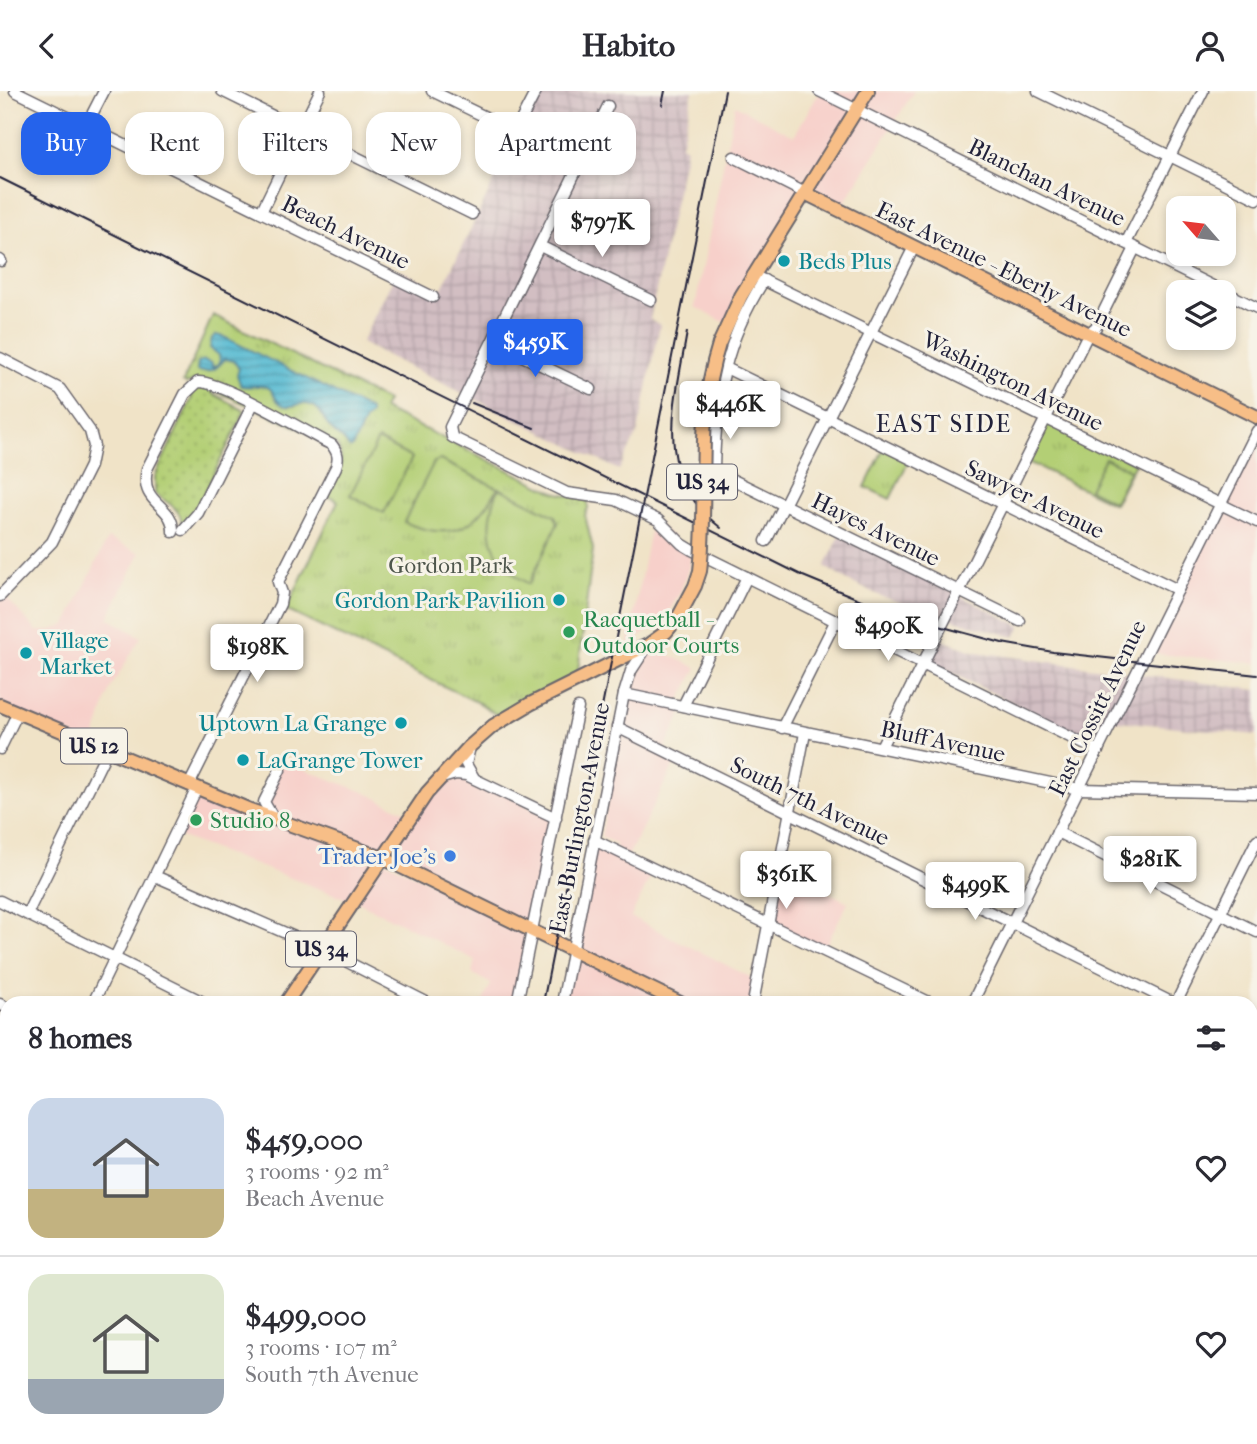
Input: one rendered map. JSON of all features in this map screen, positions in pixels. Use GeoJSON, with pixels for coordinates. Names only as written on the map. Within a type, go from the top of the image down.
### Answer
{"type":"FeatureCollection","features":[{"type":"Feature","properties":{"kind":"main road","name":"US 34"},"geometry":{"type":"LineString","coordinates":[[291,996],[439,779],[471,745],[493,726],[522,708],[648,645],[666,632],[679,617],[700,571],[703,426],[709,382],[725,329],[868,91]]}},
{"type":"Feature","properties":{"kind":"main road","name":"East Avenue - Eberly Avenue"},"geometry":{"type":"LineString","coordinates":[[805,193],[1257,416]]}},
{"type":"Feature","properties":{"kind":"main road","name":"US 12"},"geometry":{"type":"LineString","coordinates":[[0,705],[250,810],[383,858],[660,996]]}},
{"type":"Feature","properties":{"kind":"street","name":"Beach Avenue"},"geometry":{"type":"LineString","coordinates":[[15,91],[58,112]]}},
{"type":"Feature","properties":{"kind":"street"},"geometry":{"type":"LineString","coordinates":[[93,112],[104,91]]}},
{"type":"Feature","properties":{"kind":"street"},"geometry":{"type":"LineString","coordinates":[[222,91],[265,112]]}},
{"type":"Feature","properties":{"kind":"street"},"geometry":{"type":"LineString","coordinates":[[310,112],[320,91]]}},
{"type":"Feature","properties":{"kind":"street"},"geometry":{"type":"LineString","coordinates":[[432,91],[475,112]]}},
{"type":"Feature","properties":{"kind":"street"},"geometry":{"type":"LineString","coordinates":[[525,112],[536,91]]}},
{"type":"Feature","properties":{"kind":"street","name":"Blanchan Avenue"},"geometry":{"type":"LineString","coordinates":[[819,91],[1257,308]]}},
{"type":"Feature","properties":{"kind":"street"},"geometry":{"type":"LineString","coordinates":[[1038,91],[1257,199]]}},
{"type":"Feature","properties":{"kind":"street"},"geometry":{"type":"LineString","coordinates":[[881,747],[1088,334],[1096,327],[1170,156],[1203,91]]}},
{"type":"Feature","properties":{"kind":"street"},"geometry":{"type":"LineString","coordinates":[[605,112],[608,106]]}},
{"type":"Feature","properties":{"kind":"street","name":"Beach Avenue"},"geometry":{"type":"LineString","coordinates":[[111,138],[433,297]]}},
{"type":"Feature","properties":{"kind":"street"},"geometry":{"type":"LineString","coordinates":[[352,155],[472,214]]}},
{"type":"Feature","properties":{"kind":"street","name":"East Avenue - Eberly Avenue"},"geometry":{"type":"LineString","coordinates":[[734,157],[805,193]]}},
{"type":"Feature","properties":{"kind":"street"},"geometry":{"type":"LineString","coordinates":[[261,212],[279,175]]}},
{"type":"Feature","properties":{"kind":"street"},"geometry":{"type":"LineString","coordinates":[[574,175],[450,427],[451,435],[567,493],[610,498],[645,513],[662,523],[691,550],[1098,751]]}},
{"type":"Feature","properties":{"kind":"street"},"geometry":{"type":"LineString","coordinates":[[540,246],[651,300]]}},
{"type":"Feature","properties":{"kind":"street"},"geometry":{"type":"LineString","coordinates":[[766,541],[914,247]]}},
{"type":"Feature","properties":{"kind":"street"},"geometry":{"type":"LineString","coordinates":[[724,367],[755,279]]}},
{"type":"Feature","properties":{"kind":"street","name":"Washington Avenue"},"geometry":{"type":"LineString","coordinates":[[755,279],[1257,522]]}},
{"type":"Feature","properties":{"kind":"street"},"geometry":{"type":"LineString","coordinates":[[493,342],[591,389]]}},
{"type":"Feature","properties":{"kind":"street"},"geometry":{"type":"LineString","coordinates":[[0,358],[60,389],[89,431],[94,446],[90,466],[52,542],[0,596]]}},
{"type":"Feature","properties":{"kind":"street","name":"Sawyer Avenue"},"geometry":{"type":"LineString","coordinates":[[724,367],[1178,590]]}},
{"type":"Feature","properties":{"kind":"street","name":"Hayes Avenue"},"geometry":{"type":"LineString","coordinates":[[724,367],[715,423],[716,471],[1020,621]]}},
{"type":"Feature","properties":{"kind":"street"},"geometry":{"type":"LineString","coordinates":[[96,996],[155,876],[193,787],[280,604],[282,593],[278,582],[339,460],[332,445],[253,404],[204,381],[198,382],[185,394],[145,478],[152,500],[170,516],[178,531],[198,513],[253,404]]}},
{"type":"Feature","properties":{"kind":"street","name":"East Cossitt Avenue"},"geometry":{"type":"LineString","coordinates":[[976,996],[1257,431]]}},
{"type":"Feature","properties":{"kind":"street"},"geometry":{"type":"LineString","coordinates":[[683,706],[747,577]]}},
{"type":"Feature","properties":{"kind":"street"},"geometry":{"type":"LineString","coordinates":[[782,727],[836,620]]}},
{"type":"Feature","properties":{"kind":"street","name":"East Burlington Avenue"},"geometry":{"type":"LineString","coordinates":[[563,996],[624,694],[631,671],[648,645]]}},
{"type":"Feature","properties":{"kind":"street","name":"East Burlington Avenue"},"geometry":{"type":"LineString","coordinates":[[611,664],[623,670],[624,694]]}},
{"type":"Feature","properties":{"kind":"street","name":"Bluff Avenue"},"geometry":{"type":"LineString","coordinates":[[624,694],[1079,789],[1257,793]]}},
{"type":"Feature","properties":{"kind":"street"},"geometry":{"type":"LineString","coordinates":[[518,996],[578,708]]}},
{"type":"Feature","properties":{"kind":"street"},"geometry":{"type":"LineString","coordinates":[[0,748],[18,712]]}},
{"type":"Feature","properties":{"kind":"street","name":"South 7th Avenue"},"geometry":{"type":"LineString","coordinates":[[617,727],[1161,996]]}},
{"type":"Feature","properties":{"kind":"street"},"geometry":{"type":"LineString","coordinates":[[754,996],[805,733]]}},
{"type":"Feature","properties":{"kind":"street"},"geometry":{"type":"LineString","coordinates":[[471,745],[466,764],[474,778]]}},
{"type":"Feature","properties":{"kind":"street"},"geometry":{"type":"LineString","coordinates":[[27,914],[107,751]]}},
{"type":"Feature","properties":{"kind":"street"},"geometry":{"type":"LineString","coordinates":[[278,820],[264,802],[280,770]]}},
{"type":"Feature","properties":{"kind":"street"},"geometry":{"type":"LineString","coordinates":[[439,779],[457,774],[474,778],[556,818]]}},
{"type":"Feature","properties":{"kind":"street"},"geometry":{"type":"LineString","coordinates":[[1057,832],[1257,932]]}},
{"type":"Feature","properties":{"kind":"street"},"geometry":{"type":"LineString","coordinates":[[594,840],[916,996]]}},
{"type":"Feature","properties":{"kind":"street"},"geometry":{"type":"LineString","coordinates":[[1179,996],[1257,840]]}},
{"type":"Feature","properties":{"kind":"street"},"geometry":{"type":"LineString","coordinates":[[155,876],[322,949],[414,996]]}},
{"type":"Feature","properties":{"kind":"street"},"geometry":{"type":"LineString","coordinates":[[0,901],[191,996]]}},
{"type":"Feature","properties":{"kind":"shaded area"},"geometry":{"type":"Polygon","coordinates":[[[538,91],[693,91],[681,145],[686,148],[650,319],[660,325],[638,432],[619,470],[361,343],[398,269],[441,290],[497,175],[636,175],[636,112],[528,112],[538,91]]]}},
{"type":"Feature","properties":{"kind":"shaded area"},"geometry":{"type":"Polygon","coordinates":[[[820,91],[914,91],[840,210],[805,193],[726,323],[695,307],[735,105],[794,136],[820,91]]]}},
{"type":"Feature","properties":{"kind":"shaded area"},"geometry":{"type":"Polygon","coordinates":[[[1257,435],[1257,663],[1148,653],[1257,435]]]}},
{"type":"Feature","properties":{"kind":"shaded area"},"geometry":{"type":"Polygon","coordinates":[[[652,519],[691,554],[689,567],[680,593],[669,611],[628,646],[652,519]]]}},
{"type":"Feature","properties":{"kind":"shaded area"},"geometry":{"type":"Polygon","coordinates":[[[840,536],[1021,626],[1015,637],[883,597],[848,581],[825,567],[840,536]]]}},
{"type":"Feature","properties":{"kind":"shaded area"},"geometry":{"type":"Polygon","coordinates":[[[108,538],[140,553],[108,618],[141,637],[110,689],[93,744],[0,704],[0,591],[37,631],[49,631],[66,625],[108,538]]]}},
{"type":"Feature","properties":{"kind":"shaded area"},"geometry":{"type":"Polygon","coordinates":[[[939,639],[976,652],[1257,690],[1257,735],[1109,720],[1097,745],[928,661],[939,639]]]}},
{"type":"Feature","properties":{"kind":"shaded area"},"geometry":{"type":"Polygon","coordinates":[[[659,650],[697,668],[680,700],[683,711],[662,754],[676,761],[628,856],[615,849],[616,844],[601,836],[629,688],[639,664],[659,650]]]}},
{"type":"Feature","properties":{"kind":"shaded area"},"geometry":{"type":"Polygon","coordinates":[[[283,761],[364,792],[410,814],[382,856],[259,809],[283,761]]]}},
{"type":"Feature","properties":{"kind":"shaded area"},"geometry":{"type":"Polygon","coordinates":[[[466,775],[554,818],[531,928],[387,858],[441,779],[466,775]]]}},
{"type":"Feature","properties":{"kind":"shaded area"},"geometry":{"type":"Polygon","coordinates":[[[198,790],[381,860],[352,901],[176,835],[198,790]]]}},
{"type":"Feature","properties":{"kind":"shaded area"},"geometry":{"type":"Polygon","coordinates":[[[596,842],[654,870],[631,917],[756,980],[753,996],[671,996],[575,949],[596,842]]]}},
{"type":"Feature","properties":{"kind":"shaded area"},"geometry":{"type":"Polygon","coordinates":[[[385,861],[530,931],[516,996],[485,996],[491,984],[472,973],[475,960],[356,901],[385,861]]]}},
{"type":"Feature","properties":{"kind":"shaded area"},"geometry":{"type":"Polygon","coordinates":[[[780,869],[848,902],[823,951],[770,925],[780,869]]]}},
{"type":"Feature","properties":{"kind":"shaded area"},"geometry":{"type":"Polygon","coordinates":[[[574,953],[659,995],[659,996],[565,996],[574,953]]]}},
{"type":"Feature","properties":{"kind":"green space","name":"Gordon Park"},"geometry":{"type":"Polygon","coordinates":[[[213,315],[387,401],[383,409],[554,492],[588,500],[585,515],[593,549],[577,679],[502,719],[481,704],[286,610],[338,501],[327,495],[341,465],[340,452],[337,445],[194,381],[187,384],[183,382],[213,315]]]}},
{"type":"Feature","properties":{"kind":"green space"},"geometry":{"type":"Polygon","coordinates":[[[202,386],[213,389],[212,393],[245,411],[196,510],[182,525],[177,510],[155,494],[155,476],[192,398],[189,395],[202,386]]]}},
{"type":"Feature","properties":{"kind":"green space"},"geometry":{"type":"Polygon","coordinates":[[[1046,420],[1135,463],[1114,504],[1026,461],[1046,420]]]}},
{"type":"Feature","properties":{"kind":"green space"},"geometry":{"type":"Polygon","coordinates":[[[378,440],[412,458],[384,513],[350,495],[378,440]]]}},
{"type":"Feature","properties":{"kind":"green space"},"geometry":{"type":"Polygon","coordinates":[[[884,448],[909,460],[890,499],[865,487],[884,448]]]}},
{"type":"Feature","properties":{"kind":"green space"},"geometry":{"type":"Polygon","coordinates":[[[1105,458],[1130,470],[1114,502],[1089,489],[1105,458]]]}},
{"type":"Feature","properties":{"kind":"green space"},"geometry":{"type":"Polygon","coordinates":[[[440,460],[498,488],[480,514],[460,528],[435,531],[404,522],[434,462],[440,460]]]}},
{"type":"Feature","properties":{"kind":"green space"},"geometry":{"type":"Polygon","coordinates":[[[499,488],[555,516],[558,523],[529,584],[505,565],[497,555],[493,543],[491,517],[499,488]]]}},
{"type":"Feature","properties":{"kind":"water"},"geometry":{"type":"Polygon","coordinates":[[[216,335],[370,410],[370,415],[352,448],[332,431],[314,406],[284,405],[269,388],[241,386],[237,375],[239,369],[234,361],[225,359],[206,372],[197,371],[198,363],[203,360],[212,363],[212,367],[220,361],[219,355],[210,348],[212,338],[216,335]]]}},
{"type":"Feature","properties":{"kind":"railway"},"geometry":{"type":"LineString","coordinates":[[662,105],[665,91]]}},
{"type":"Feature","properties":{"kind":"railway"},"geometry":{"type":"LineString","coordinates":[[544,996],[725,91]]}},
{"type":"Feature","properties":{"kind":"railway"},"geometry":{"type":"LineString","coordinates":[[0,178],[803,576],[895,614],[1002,643],[1053,652],[1257,675]]}},
{"type":"Feature","properties":{"kind":"railway"},"geometry":{"type":"LineString","coordinates":[[687,332],[674,412],[676,462],[684,485],[699,507],[721,528]]}},
{"type":"Feature","properties":{"kind":"railway"},"geometry":{"type":"LineString","coordinates":[[472,403],[534,428]]}},
{"type":"Feature","properties":{"kind":"place","name":"Beds Plus"},"geometry":{"type":"Point","coordinates":[784,261]}},
{"type":"Feature","properties":{"kind":"place","name":"Gordon Park Pavilion"},"geometry":{"type":"Point","coordinates":[559,600]}},
{"type":"Feature","properties":{"kind":"place","name":"Racquetball - Outdoor Courts"},"geometry":{"type":"Point","coordinates":[569,632]}},
{"type":"Feature","properties":{"kind":"place","name":"Village Market"},"geometry":{"type":"Point","coordinates":[26,653]}},
{"type":"Feature","properties":{"kind":"place","name":"Uptown La Grange"},"geometry":{"type":"Point","coordinates":[401,723]}},
{"type":"Feature","properties":{"kind":"place","name":"LaGrange Tower"},"geometry":{"type":"Point","coordinates":[243,760]}},
{"type":"Feature","properties":{"kind":"place","name":"Studio 8"},"geometry":{"type":"Point","coordinates":[196,820]}},
{"type":"Feature","properties":{"kind":"place","name":"Trader Joe's"},"geometry":{"type":"Point","coordinates":[450,856]}},
{"type":"Feature","properties":{"kind":"district","name":"EAST SIDE"},"geometry":{"type":"Point","coordinates":[944,424]}}]}
